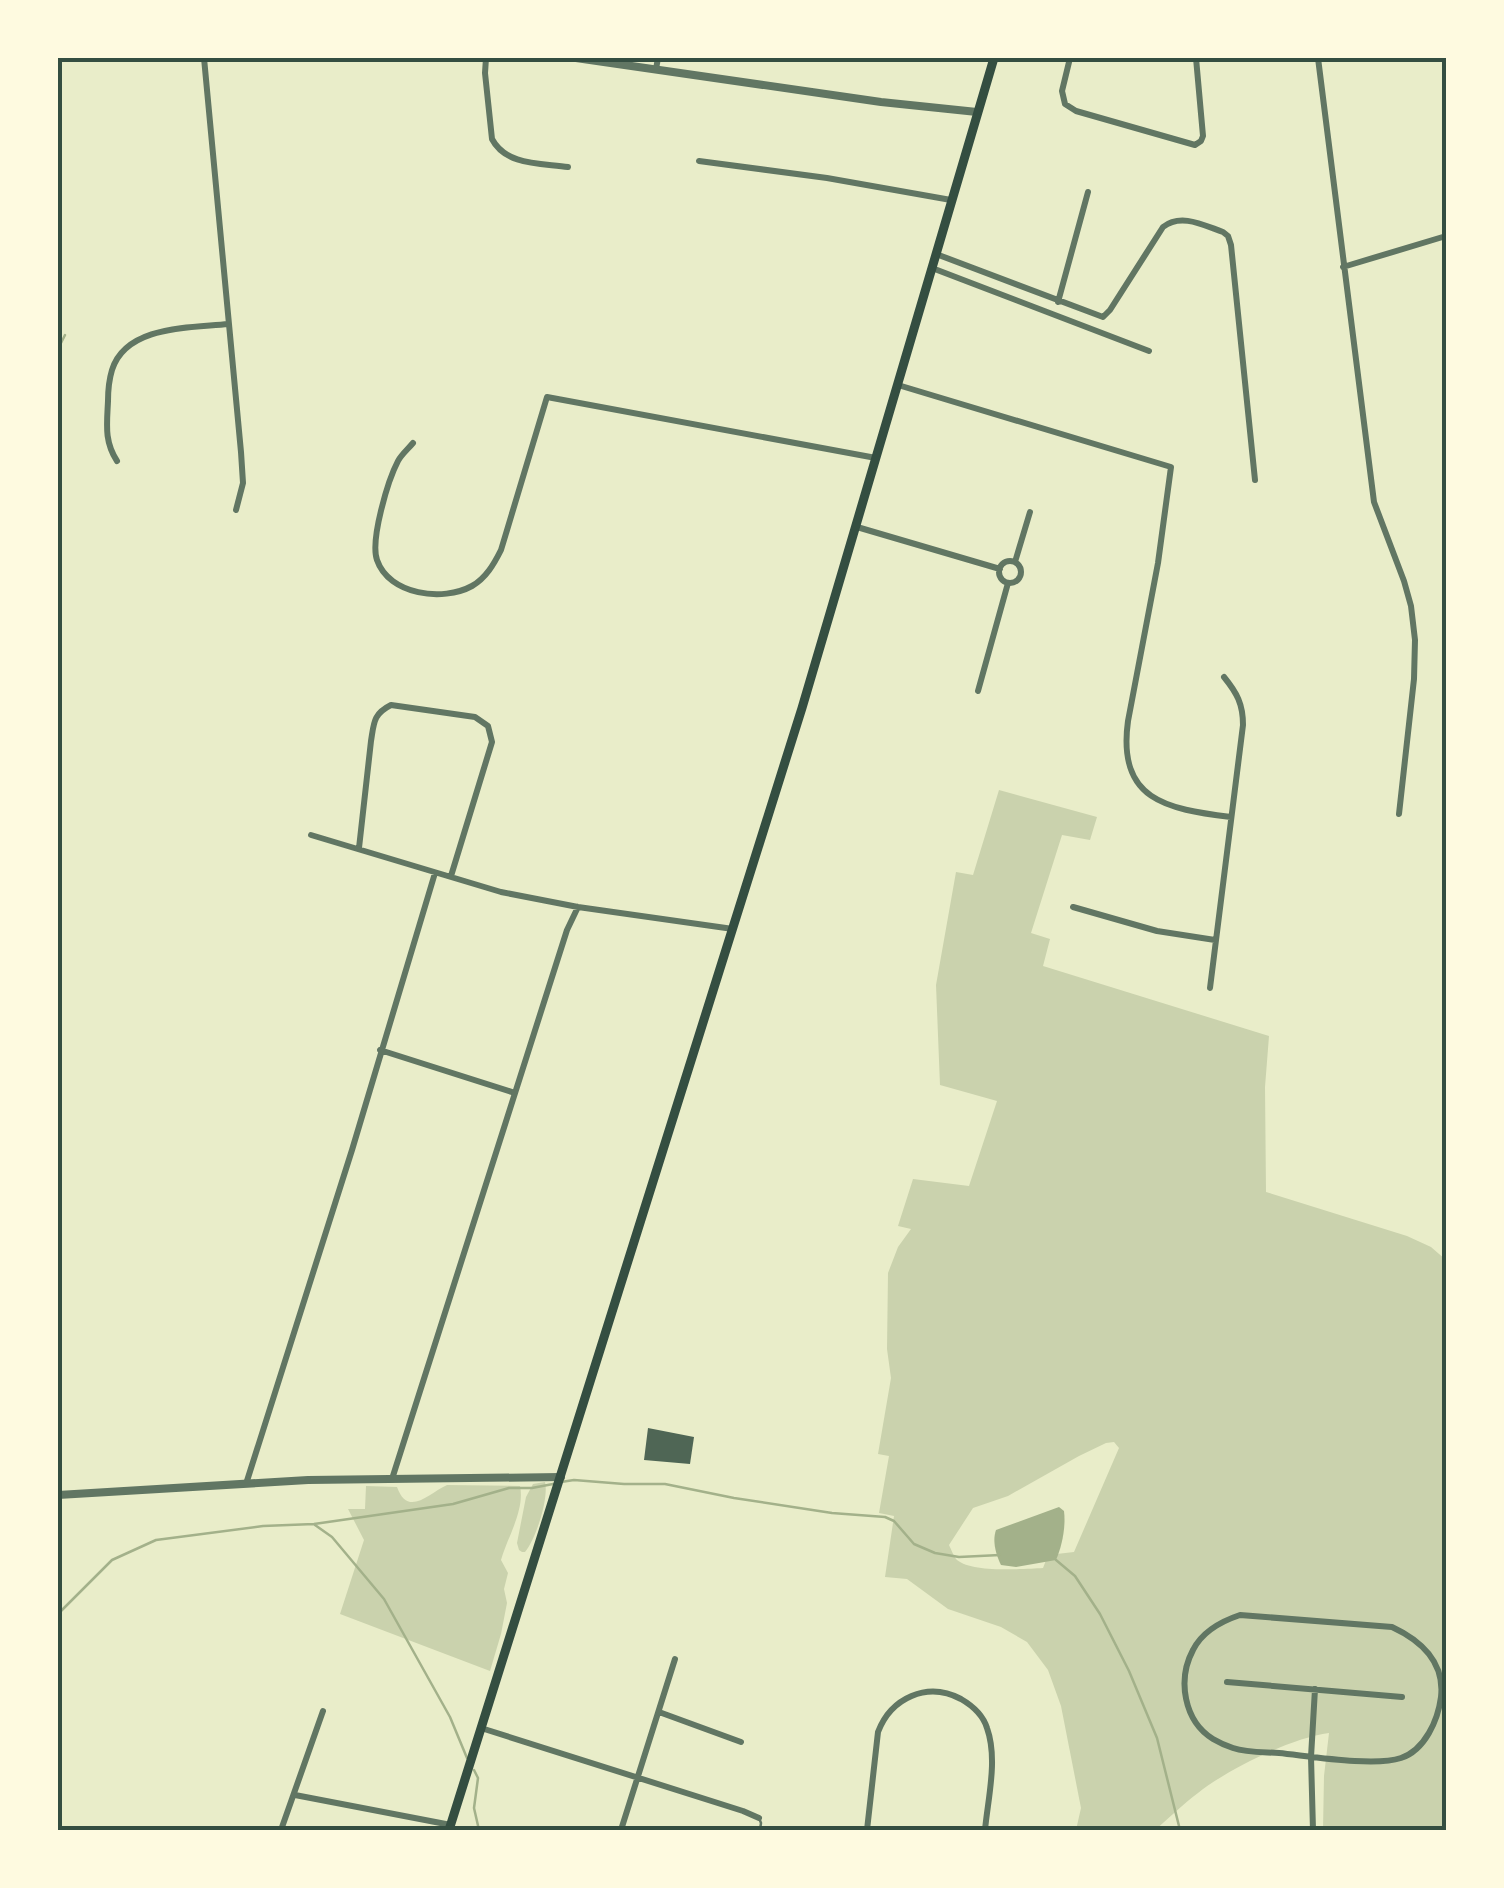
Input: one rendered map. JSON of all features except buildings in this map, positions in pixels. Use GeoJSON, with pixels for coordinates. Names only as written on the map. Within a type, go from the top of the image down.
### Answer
{"type":"FeatureCollection","features":[{"type":"Feature","properties":{"kind":"main road"},"geometry":{"type":"LineString","coordinates":[[450,1828],[857,526],[994,58]]}},
{"type":"Feature","properties":{"kind":"street"},"geometry":{"type":"LineString","coordinates":[[204,58],[242,483],[236,510]]}},
{"type":"Feature","properties":{"kind":"street"},"geometry":{"type":"LineString","coordinates":[[486,58],[494,146],[512,159],[568,167]]}},
{"type":"Feature","properties":{"kind":"street"},"geometry":{"type":"LineString","coordinates":[[576,58],[977,112]]}},
{"type":"Feature","properties":{"kind":"street"},"geometry":{"type":"LineString","coordinates":[[656,69],[658,58]]}},
{"type":"Feature","properties":{"kind":"street"},"geometry":{"type":"LineString","coordinates":[[1069,58],[1062,91],[1064,104],[1076,111],[1194,145],[1203,136],[1196,58]]}},
{"type":"Feature","properties":{"kind":"street"},"geometry":{"type":"LineString","coordinates":[[1318,58],[1374,502],[1404,581],[1415,640],[1399,814]]}},
{"type":"Feature","properties":{"kind":"street"},"geometry":{"type":"LineString","coordinates":[[699,161],[952,200]]}},
{"type":"Feature","properties":{"kind":"street"},"geometry":{"type":"LineString","coordinates":[[1058,302],[1088,192]]}},
{"type":"Feature","properties":{"kind":"street"},"geometry":{"type":"LineString","coordinates":[[936,254],[1103,317],[1162,227],[1171,220],[1181,219],[1223,232],[1230,245],[1255,480]]}},
{"type":"Feature","properties":{"kind":"street"},"geometry":{"type":"LineString","coordinates":[[1343,267],[1446,236]]}},
{"type":"Feature","properties":{"kind":"street"},"geometry":{"type":"LineString","coordinates":[[932,268],[1149,351]]}},
{"type":"Feature","properties":{"kind":"street"},"geometry":{"type":"LineString","coordinates":[[117,460],[106,435],[112,366],[122,351],[155,334],[228,324]]}},
{"type":"Feature","properties":{"kind":"street"},"geometry":{"type":"LineString","coordinates":[[898,385],[1171,467],[1127,732],[1127,763],[1134,780],[1158,800],[1204,814],[1231,817]]}},
{"type":"Feature","properties":{"kind":"street"},"geometry":{"type":"LineString","coordinates":[[413,443],[398,460],[378,526],[376,557],[381,569],[396,584],[418,591],[454,592],[472,586],[486,575],[501,550],[547,397],[877,458]]}},
{"type":"Feature","properties":{"kind":"street"},"geometry":{"type":"LineString","coordinates":[[1015,562],[1030,512]]}},
{"type":"Feature","properties":{"kind":"street"},"geometry":{"type":"LineString","coordinates":[[857,526],[1000,569]]}},
{"type":"Feature","properties":{"kind":"street"},"geometry":{"type":"LineString","coordinates":[[1015,562],[1020,566],[1020,577],[1008,583],[1002,579],[1000,569],[1004,563],[1015,562]]}},
{"type":"Feature","properties":{"kind":"street"},"geometry":{"type":"LineString","coordinates":[[978,691],[1008,583]]}},
{"type":"Feature","properties":{"kind":"street"},"geometry":{"type":"LineString","coordinates":[[1210,988],[1244,725],[1243,708],[1224,677]]}},
{"type":"Feature","properties":{"kind":"street"},"geometry":{"type":"LineString","coordinates":[[359,848],[371,741],[379,711],[391,706],[476,717],[488,726],[492,742],[451,876]]}},
{"type":"Feature","properties":{"kind":"street"},"geometry":{"type":"LineString","coordinates":[[312,835],[501,892],[733,929]]}},
{"type":"Feature","properties":{"kind":"street"},"geometry":{"type":"LineString","coordinates":[[246,1484],[435,872]]}},
{"type":"Feature","properties":{"kind":"street"},"geometry":{"type":"LineString","coordinates":[[1074,906],[1157,930],[1216,940]]}},
{"type":"Feature","properties":{"kind":"street"},"geometry":{"type":"LineString","coordinates":[[392,1479],[578,907]]}},
{"type":"Feature","properties":{"kind":"street"},"geometry":{"type":"LineString","coordinates":[[380,1050],[515,1093]]}},
{"type":"Feature","properties":{"kind":"street"},"geometry":{"type":"LineString","coordinates":[[58,1495],[308,1480],[561,1477]]}},
{"type":"Feature","properties":{"kind":"street"},"geometry":{"type":"LineString","coordinates":[[1240,1615],[1392,1627],[1412,1636],[1429,1652],[1439,1674],[1442,1694],[1422,1744],[1400,1758],[1311,1757],[1235,1749],[1196,1727],[1187,1708],[1188,1665],[1193,1648],[1211,1629],[1240,1615]]}},
{"type":"Feature","properties":{"kind":"street"},"geometry":{"type":"LineString","coordinates":[[621,1830],[675,1659]]}},
{"type":"Feature","properties":{"kind":"street"},"geometry":{"type":"LineString","coordinates":[[1227,1682],[1402,1696]]}},
{"type":"Feature","properties":{"kind":"street"},"geometry":{"type":"LineString","coordinates":[[1313,1830],[1314,1689]]}},
{"type":"Feature","properties":{"kind":"street"},"geometry":{"type":"LineString","coordinates":[[867,1830],[883,1718],[910,1696],[934,1692],[948,1693],[970,1704],[986,1722],[992,1748],[984,1830]]}},
{"type":"Feature","properties":{"kind":"street"},"geometry":{"type":"LineString","coordinates":[[281,1830],[323,1711]]}},
{"type":"Feature","properties":{"kind":"street"},"geometry":{"type":"LineString","coordinates":[[658,1712],[740,1742]]}},
{"type":"Feature","properties":{"kind":"street"},"geometry":{"type":"LineString","coordinates":[[482,1728],[759,1818]]}},
{"type":"Feature","properties":{"kind":"street"},"geometry":{"type":"LineString","coordinates":[[295,1795],[450,1828]]}},
{"type":"Feature","properties":{"kind":"lane"},"geometry":{"type":"LineString","coordinates":[[759,1818],[760,1830]]}},
{"type":"Feature","properties":{"kind":"shaded area"},"geometry":{"type":"Polygon","coordinates":[[[999,790],[1097,817],[1090,840],[1062,835],[1031,933],[1050,939],[1043,966],[1269,1036],[1265,1087],[1266,1192],[1407,1236],[1431,1247],[1446,1260],[1446,1830],[1323,1830],[1329,1733],[1297,1741],[1243,1765],[1198,1793],[1155,1830],[1076,1830],[1081,1808],[1061,1706],[1048,1670],[1027,1642],[1001,1627],[948,1609],[907,1579],[885,1577],[894,1516],[879,1513],[889,1456],[878,1454],[891,1378],[887,1349],[888,1273],[898,1247],[911,1229],[898,1226],[913,1179],[969,1186],[997,1101],[940,1085],[936,985],[956,872],[973,875],[999,790]],[[1114,1442],[1106,1443],[1008,1496],[973,1508],[949,1545],[956,1559],[986,1569],[1043,1568],[1048,1555],[1074,1552],[1119,1448],[1114,1442]]]}},
{"type":"Feature","properties":{"kind":"shaded area"},"geometry":{"type":"Polygon","coordinates":[[[545,1482],[541,1518],[529,1546],[522,1552],[517,1543],[526,1497],[533,1484],[545,1482]]]}},
{"type":"Feature","properties":{"kind":"shaded area"},"geometry":{"type":"Polygon","coordinates":[[[447,1485],[520,1486],[518,1514],[501,1560],[508,1573],[504,1589],[507,1603],[490,1671],[340,1614],[364,1540],[348,1509],[365,1509],[366,1486],[397,1487],[407,1501],[413,1502],[447,1485]]]}},
{"type":"Feature","properties":{"kind":"shaded area"},"geometry":{"type":"Polygon","coordinates":[[[1059,1507],[1064,1511],[1064,1523],[1056,1560],[1016,1567],[1001,1565],[995,1548],[996,1530],[1059,1507]]]}},
{"type":"Feature","properties":{"kind":"waterway"},"geometry":{"type":"LineString","coordinates":[[58,349],[65,335]]}},
{"type":"Feature","properties":{"kind":"waterway"},"geometry":{"type":"LineString","coordinates":[[561,1482],[665,1484],[832,1513],[885,1517],[894,1521],[914,1544],[935,1553],[959,1557],[1000,1555]]}},
{"type":"Feature","properties":{"kind":"waterway"},"geometry":{"type":"LineString","coordinates":[[58,1614],[112,1560],[156,1540],[263,1526],[314,1524],[453,1504],[509,1488],[553,1484]]}},
{"type":"Feature","properties":{"kind":"waterway"},"geometry":{"type":"LineString","coordinates":[[315,1525],[332,1537],[384,1599],[450,1717],[467,1758]]}},
{"type":"Feature","properties":{"kind":"waterway"},"geometry":{"type":"LineString","coordinates":[[1056,1560],[1075,1576],[1100,1614],[1129,1671],[1157,1738],[1180,1830]]}},
{"type":"Feature","properties":{"kind":"waterway"},"geometry":{"type":"LineString","coordinates":[[474,1770],[478,1778],[474,1808],[479,1830]]}}]}
